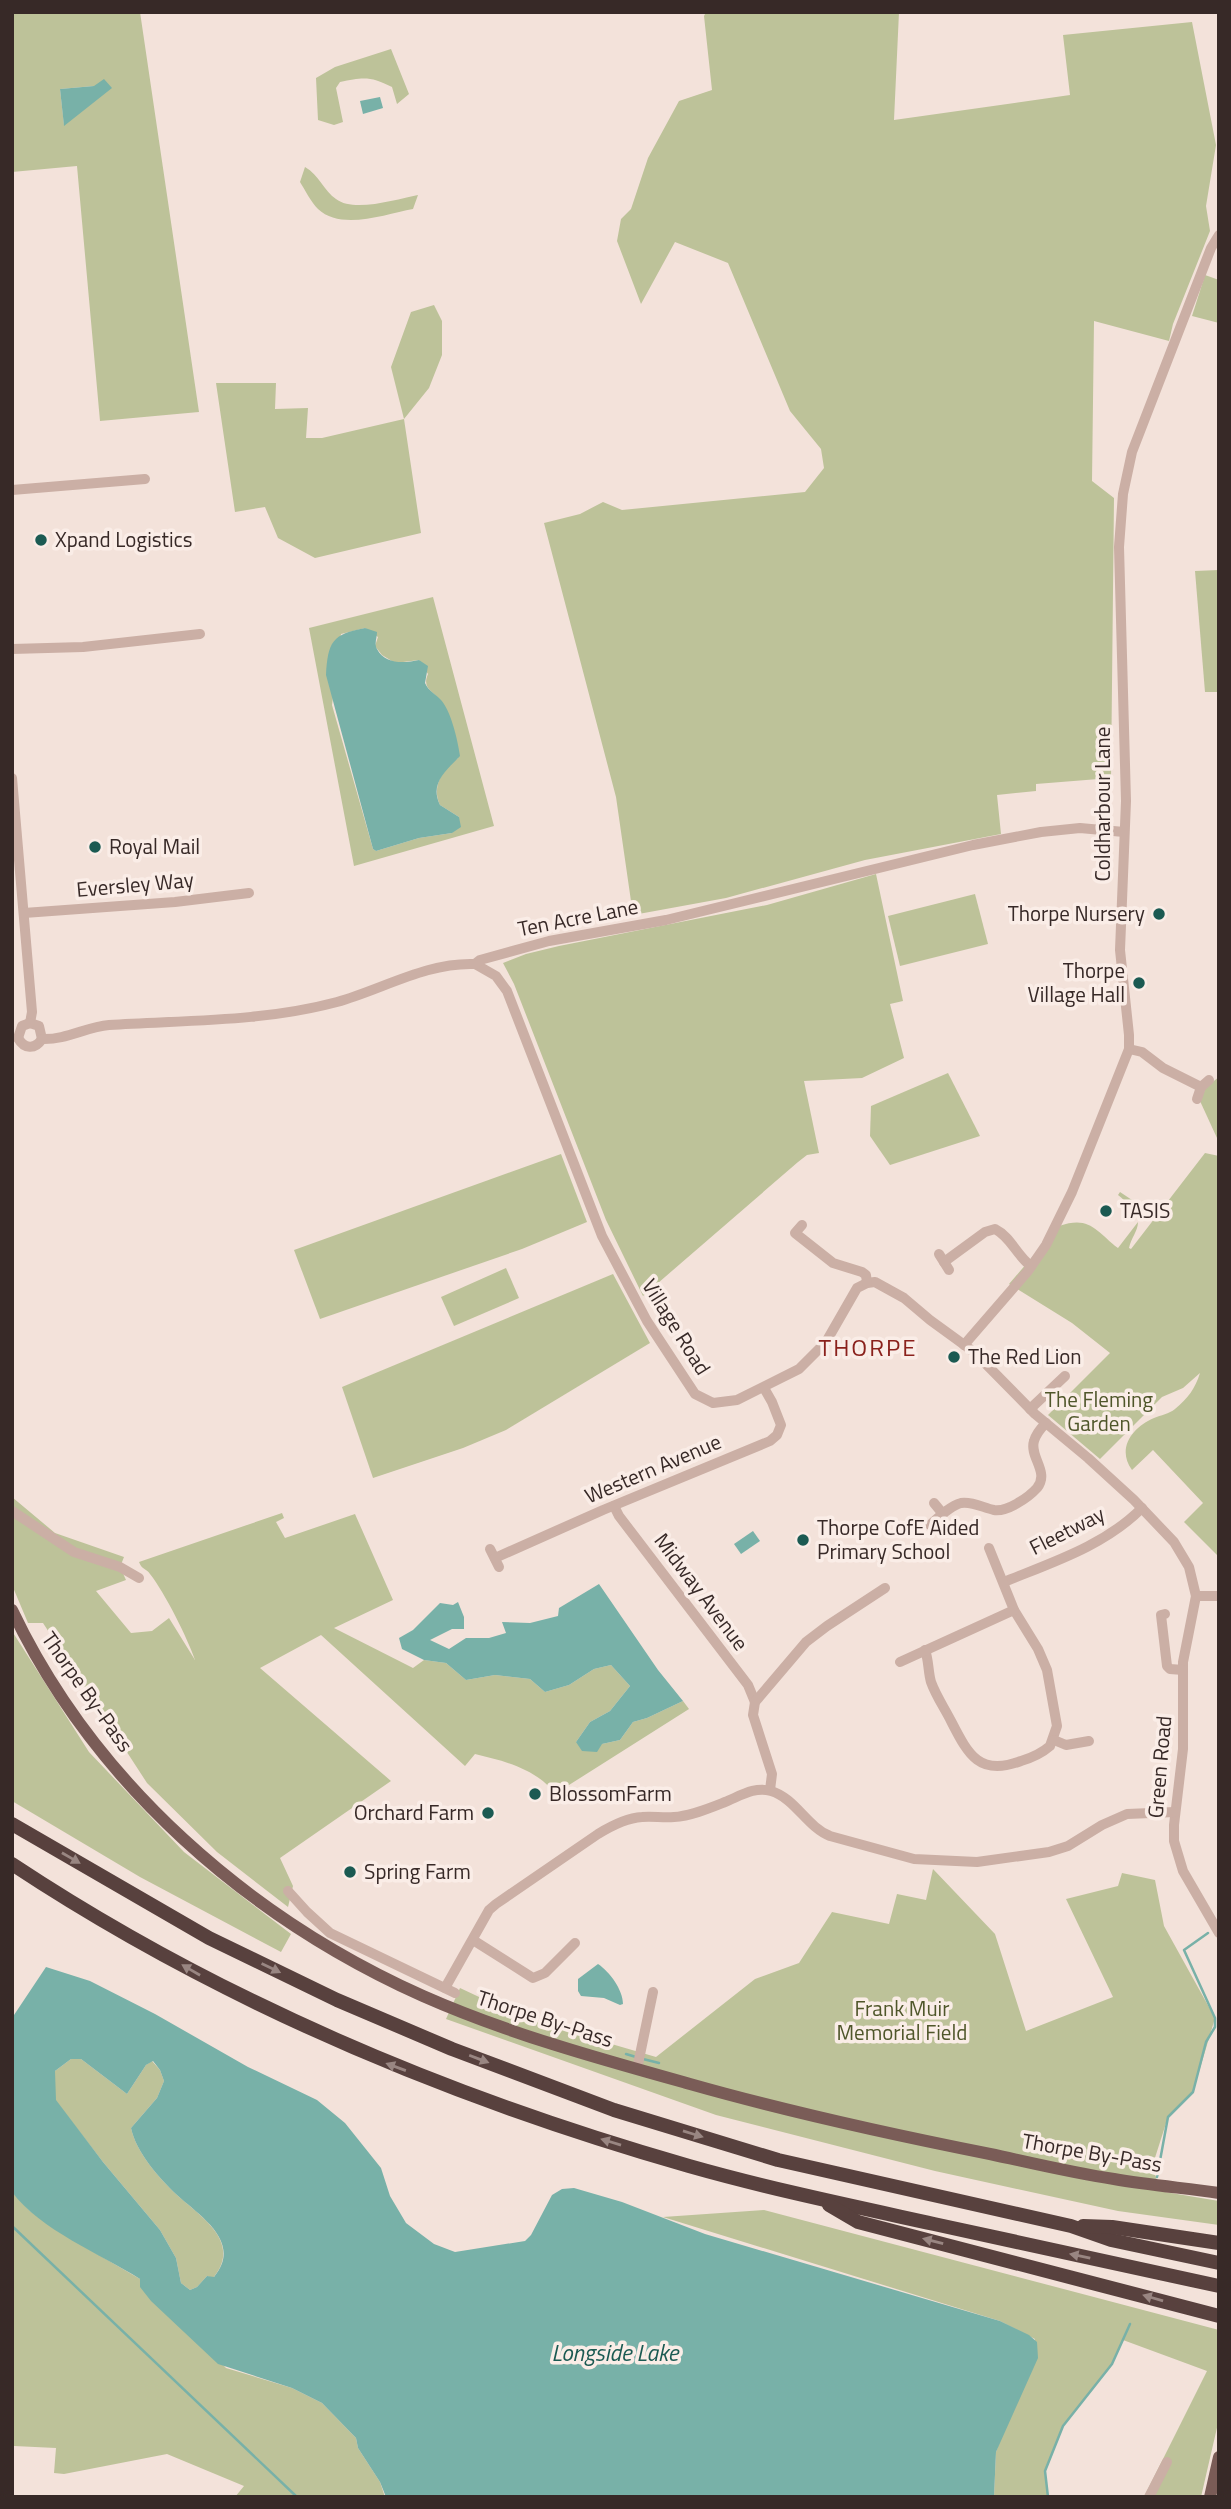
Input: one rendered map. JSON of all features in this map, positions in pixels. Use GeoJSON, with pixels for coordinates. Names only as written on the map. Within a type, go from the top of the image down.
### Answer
{"type":"FeatureCollection","features":[{"type":"Feature","properties":{"kind":"highway"},"geometry":{"type":"LineString","coordinates":[[12,1824],[209,1938],[337,2000],[614,2110],[778,2160],[1071,2226],[1111,2240],[1219,2263]]}},
{"type":"Feature","properties":{"kind":"highway"},"geometry":{"type":"LineString","coordinates":[[12,1864],[207,1979],[384,2062],[579,2133],[689,2166],[818,2199],[1219,2286]]}},
{"type":"Feature","properties":{"kind":"highway"},"geometry":{"type":"LineString","coordinates":[[818,2199],[858,2222],[1219,2316]]}},
{"type":"Feature","properties":{"kind":"highway"},"geometry":{"type":"LineString","coordinates":[[1071,2226],[1112,2227],[1219,2243]]}},
{"type":"Feature","properties":{"kind":"main road","name":"Thorpe By-Pass"},"geometry":{"type":"LineString","coordinates":[[12,1610],[53,1682],[94,1740],[167,1824],[220,1872],[279,1916],[350,1960],[426,1997],[488,2021],[637,2069],[802,2115],[1114,2179],[1219,2193]]}},
{"type":"Feature","properties":{"kind":"main road"},"geometry":{"type":"LineString","coordinates":[[1210,2497],[1219,2457]]}},
{"type":"Feature","properties":{"kind":"street","name":"Coldharbour Lane"},"geometry":{"type":"LineString","coordinates":[[964,1345],[1046,1245],[1072,1192],[1129,1049],[1120,950],[1125,801],[1119,547],[1123,494],[1132,452],[1156,385],[1211,248],[1219,235]]}},
{"type":"Feature","properties":{"kind":"street"},"geometry":{"type":"LineString","coordinates":[[12,491],[145,479]]}},
{"type":"Feature","properties":{"kind":"street"},"geometry":{"type":"LineString","coordinates":[[12,649],[83,647],[200,634]]}},
{"type":"Feature","properties":{"kind":"street"},"geometry":{"type":"LineString","coordinates":[[12,778],[32,1012],[30,1023]]}},
{"type":"Feature","properties":{"kind":"street","name":"Ten Acre Lane"},"geometry":{"type":"LineString","coordinates":[[42,1039],[64,1038],[84,1030],[106,1026],[210,1021],[298,1011],[339,1001],[446,965],[475,964],[480,960],[549,941],[666,920],[973,845],[1041,832],[1080,828],[1124,832]]}},
{"type":"Feature","properties":{"kind":"street","name":"Eversley Way"},"geometry":{"type":"LineString","coordinates":[[24,913],[175,902],[249,893]]}},
{"type":"Feature","properties":{"kind":"street","name":"Village Road"},"geometry":{"type":"LineString","coordinates":[[475,964],[496,976],[507,992],[602,1236],[647,1321],[695,1394],[706,1401],[719,1403],[737,1400],[806,1364],[826,1342],[854,1292],[867,1283]]}},
{"type":"Feature","properties":{"kind":"street"},"geometry":{"type":"LineString","coordinates":[[30,1023],[41,1030],[42,1039],[39,1044],[29,1047],[15,1038],[22,1026],[30,1023]]}},
{"type":"Feature","properties":{"kind":"street"},"geometry":{"type":"LineString","coordinates":[[1129,1049],[1142,1052],[1163,1068],[1205,1083],[1197,1099]]}},
{"type":"Feature","properties":{"kind":"street"},"geometry":{"type":"LineString","coordinates":[[802,1225],[795,1233],[833,1263],[862,1272],[866,1275],[867,1283],[875,1282],[892,1290],[964,1345],[1030,1409],[1142,1508],[1174,1542],[1189,1567],[1196,1596],[1219,1596]]}},
{"type":"Feature","properties":{"kind":"street"},"geometry":{"type":"LineString","coordinates":[[944,1262],[985,1232],[995,1229],[1006,1237],[1016,1253],[1031,1266]]}},
{"type":"Feature","properties":{"kind":"street"},"geometry":{"type":"LineString","coordinates":[[1030,1409],[1065,1376]]}},
{"type":"Feature","properties":{"kind":"street","name":"Western Avenue"},"geometry":{"type":"LineString","coordinates":[[495,1558],[775,1438],[780,1429],[780,1418],[764,1388]]}},
{"type":"Feature","properties":{"kind":"street"},"geometry":{"type":"LineString","coordinates":[[930,1525],[959,1503],[999,1511],[1030,1494],[1040,1483],[1041,1475],[1033,1451],[1033,1442],[1046,1423]]}},
{"type":"Feature","properties":{"kind":"street"},"geometry":{"type":"LineString","coordinates":[[934,1503],[943,1514]]}},
{"type":"Feature","properties":{"kind":"street","name":"Midway Avenue"},"geometry":{"type":"LineString","coordinates":[[614,1506],[748,1685],[755,1702]]}},
{"type":"Feature","properties":{"kind":"street","name":"Fleetway"},"geometry":{"type":"LineString","coordinates":[[1004,1582],[1100,1540],[1142,1508]]}},
{"type":"Feature","properties":{"kind":"street"},"geometry":{"type":"LineString","coordinates":[[12,1511],[74,1552],[120,1567],[139,1578]]}},
{"type":"Feature","properties":{"kind":"street"},"geometry":{"type":"LineString","coordinates":[[925,1650],[931,1681],[961,1741],[979,1762],[990,1767],[1018,1763],[1045,1750],[1054,1740],[1056,1726],[1047,1670],[1038,1649],[1014,1610],[989,1548]]}},
{"type":"Feature","properties":{"kind":"street"},"geometry":{"type":"LineString","coordinates":[[770,1790],[772,1774],[753,1716],[755,1702],[806,1642],[885,1588]]}},
{"type":"Feature","properties":{"kind":"street","name":"Green Road"},"geometry":{"type":"LineString","coordinates":[[1196,1596],[1185,1648],[1183,1749],[1174,1833],[1177,1855],[1195,1893],[1219,1933]]}},
{"type":"Feature","properties":{"kind":"street"},"geometry":{"type":"LineString","coordinates":[[900,1662],[1014,1610]]}},
{"type":"Feature","properties":{"kind":"street"},"geometry":{"type":"LineString","coordinates":[[1165,1614],[1161,1615],[1167,1666],[1174,1670],[1183,1670]]}},
{"type":"Feature","properties":{"kind":"street"},"geometry":{"type":"LineString","coordinates":[[1054,1740],[1066,1745],[1089,1741]]}},
{"type":"Feature","properties":{"kind":"street"},"geometry":{"type":"LineString","coordinates":[[288,1891],[330,1933],[450,1991],[489,1910],[612,1825],[634,1817],[676,1817],[758,1789],[770,1790],[785,1799],[822,1833],[914,1859],[977,1862],[1049,1852],[1068,1846],[1102,1825],[1127,1815],[1175,1812]]}},
{"type":"Feature","properties":{"kind":"street"},"geometry":{"type":"LineString","coordinates":[[473,1940],[533,1978],[545,1973],[575,1943]]}},
{"type":"Feature","properties":{"kind":"street"},"geometry":{"type":"LineString","coordinates":[[637,2069],[653,1992]]}},
{"type":"Feature","properties":{"kind":"street"},"geometry":{"type":"LineString","coordinates":[[1149,2497],[1167,2462]]}},
{"type":"Feature","properties":{"kind":"green space"},"geometry":{"type":"Polygon","coordinates":[[[12,12],[140,12],[199,412],[100,421],[77,166],[12,172],[12,12]],[[94,86],[60,89],[64,125],[94,86]]]}},
{"type":"Feature","properties":{"kind":"green space"},"geometry":{"type":"Polygon","coordinates":[[[706,12],[899,12],[894,120],[1070,95],[1063,35],[1192,22],[1216,145],[1206,206],[1210,231],[1173,324],[1169,341],[1094,321],[1092,481],[1114,498],[1111,778],[1036,784],[1036,791],[997,795],[1001,834],[865,860],[726,898],[633,915],[616,797],[544,523],[580,514],[603,502],[622,510],[805,492],[824,468],[821,449],[790,411],[728,263],[675,242],[641,304],[617,241],[621,219],[631,209],[648,158],[679,101],[712,90],[704,16],[706,12]]]}},
{"type":"Feature","properties":{"kind":"green space"},"geometry":{"type":"Polygon","coordinates":[[[391,49],[409,94],[397,104],[392,87],[378,81],[361,78],[340,82],[336,88],[343,122],[334,125],[318,120],[316,78],[335,67],[391,49]]]}},
{"type":"Feature","properties":{"kind":"green space"},"geometry":{"type":"Polygon","coordinates":[[[305,167],[332,196],[344,203],[376,204],[418,195],[413,209],[364,219],[339,219],[318,209],[311,199],[300,182],[305,167]]]}},
{"type":"Feature","properties":{"kind":"green space"},"geometry":{"type":"Polygon","coordinates":[[[1205,275],[1219,280],[1219,323],[1192,316],[1205,275]]]}},
{"type":"Feature","properties":{"kind":"green space"},"geometry":{"type":"Polygon","coordinates":[[[434,305],[442,321],[442,355],[429,388],[404,419],[391,367],[411,312],[434,305]]]}},
{"type":"Feature","properties":{"kind":"green space"},"geometry":{"type":"Polygon","coordinates":[[[216,383],[276,383],[275,409],[308,408],[306,438],[322,438],[404,419],[421,533],[315,558],[278,538],[265,507],[235,512],[216,383]]]}},
{"type":"Feature","properties":{"kind":"green space"},"geometry":{"type":"Polygon","coordinates":[[[1219,570],[1219,692],[1205,692],[1195,571],[1219,570]]]}},
{"type":"Feature","properties":{"kind":"green space"},"geometry":{"type":"Polygon","coordinates":[[[433,597],[494,826],[354,866],[309,628],[433,597]],[[365,628],[341,634],[332,705],[373,849],[376,851],[419,838],[452,833],[459,817],[440,805],[437,791],[440,778],[458,758],[444,708],[427,687],[428,674],[419,660],[395,663],[382,655],[375,646],[378,637],[365,628]]]}},
{"type":"Feature","properties":{"kind":"green space"},"geometry":{"type":"Polygon","coordinates":[[[876,874],[903,1001],[890,1004],[904,1058],[862,1078],[804,1081],[819,1153],[807,1155],[798,1162],[643,1296],[606,1220],[514,984],[503,963],[559,946],[767,905],[876,874]]]}},
{"type":"Feature","properties":{"kind":"green space"},"geometry":{"type":"Polygon","coordinates":[[[975,894],[988,944],[900,966],[888,916],[975,894]]]}},
{"type":"Feature","properties":{"kind":"green space"},"geometry":{"type":"Polygon","coordinates":[[[948,1073],[980,1136],[890,1165],[870,1136],[871,1106],[948,1073]]]}},
{"type":"Feature","properties":{"kind":"green space"},"geometry":{"type":"Polygon","coordinates":[[[1219,1077],[1217,1138],[1200,1101],[1206,1087],[1219,1077]]]}},
{"type":"Feature","properties":{"kind":"green space","name":"The Fleming Garden"},"geometry":{"type":"Polygon","coordinates":[[[1205,1153],[1219,1156],[1219,1557],[1184,1522],[1203,1503],[1153,1450],[1132,1470],[1126,1454],[1129,1439],[1139,1427],[1180,1405],[1193,1389],[1200,1373],[1183,1388],[1162,1397],[1100,1459],[1048,1415],[1110,1353],[1072,1323],[1009,1284],[1059,1226],[1078,1222],[1092,1226],[1118,1248],[1138,1222],[1129,1248],[1131,1249],[1205,1153]]]}},
{"type":"Feature","properties":{"kind":"green space"},"geometry":{"type":"Polygon","coordinates":[[[561,1154],[587,1222],[522,1249],[320,1319],[294,1250],[561,1154]]]}},
{"type":"Feature","properties":{"kind":"green space"},"geometry":{"type":"Polygon","coordinates":[[[1120,1192],[1150,1212],[1141,1212],[1133,1207],[1118,1195],[1120,1192]]]}},
{"type":"Feature","properties":{"kind":"green space"},"geometry":{"type":"Polygon","coordinates":[[[506,1268],[519,1298],[454,1326],[441,1297],[506,1268]]]}},
{"type":"Feature","properties":{"kind":"green space"},"geometry":{"type":"Polygon","coordinates":[[[613,1274],[650,1343],[506,1430],[463,1448],[373,1478],[342,1387],[613,1274]]]}},
{"type":"Feature","properties":{"kind":"green space"},"geometry":{"type":"Polygon","coordinates":[[[12,1497],[55,1533],[124,1557],[120,1567],[126,1580],[96,1591],[131,1633],[152,1631],[169,1618],[195,1660],[169,1604],[149,1572],[139,1562],[282,1513],[284,1518],[276,1522],[285,1538],[355,1514],[393,1600],[334,1628],[413,1668],[424,1660],[446,1663],[466,1680],[495,1675],[530,1679],[545,1692],[569,1685],[594,1669],[611,1665],[630,1686],[610,1711],[590,1722],[576,1742],[602,1744],[620,1740],[633,1722],[683,1701],[689,1709],[554,1792],[528,1771],[497,1760],[475,1754],[465,1766],[321,1635],[260,1668],[391,1781],[280,1858],[293,1886],[288,1907],[217,1852],[147,1783],[43,1623],[28,1623],[12,1585],[12,1497]]]}},
{"type":"Feature","properties":{"kind":"green space"},"geometry":{"type":"Polygon","coordinates":[[[12,1631],[89,1752],[184,1852],[291,1934],[281,1952],[140,1877],[12,1801],[12,1631]]]}},
{"type":"Feature","properties":{"kind":"green space","name":"Frank Muir Memorial Field"},"geometry":{"type":"Polygon","coordinates":[[[933,1869],[995,1934],[1026,2031],[1113,1997],[1066,1899],[1118,1886],[1122,1873],[1155,1880],[1164,1926],[1215,2018],[1193,2092],[1168,2117],[1153,2164],[1159,2191],[1219,2201],[1219,2225],[1118,2211],[935,2171],[716,2115],[446,2019],[460,1988],[526,2019],[656,2057],[755,1979],[799,1963],[832,1912],[889,1924],[897,1894],[926,1900],[933,1869]]]}},
{"type":"Feature","properties":{"kind":"green space"},"geometry":{"type":"Polygon","coordinates":[[[71,2059],[81,2059],[127,2094],[146,2065],[152,2061],[160,2070],[164,2081],[157,2098],[131,2128],[143,2155],[156,2173],[206,2221],[221,2241],[221,2265],[213,2278],[207,2276],[197,2287],[190,2290],[181,2283],[176,2258],[160,2230],[55,2100],[55,2071],[71,2059]]]}},
{"type":"Feature","properties":{"kind":"green space"},"geometry":{"type":"Polygon","coordinates":[[[12,2192],[30,2211],[68,2237],[140,2279],[226,2368],[292,2388],[322,2403],[356,2438],[358,2448],[380,2482],[385,2497],[235,2497],[244,2486],[167,2454],[64,2474],[54,2473],[56,2448],[14,2446],[12,2469],[12,2192]]]}},
{"type":"Feature","properties":{"kind":"green space"},"geometry":{"type":"Polygon","coordinates":[[[764,2210],[1219,2330],[1219,2419],[1201,2497],[1144,2497],[1207,2371],[1123,2340],[1112,2364],[1063,2426],[1045,2471],[1048,2497],[994,2497],[996,2452],[1035,2339],[1000,2321],[663,2217],[764,2210]]]}},
{"type":"Feature","properties":{"kind":"water"},"geometry":{"type":"Polygon","coordinates":[[[104,79],[112,88],[64,126],[60,89],[94,86],[104,79]]]}},
{"type":"Feature","properties":{"kind":"water"},"geometry":{"type":"Polygon","coordinates":[[[380,97],[383,108],[363,114],[360,101],[380,97]]]}},
{"type":"Feature","properties":{"kind":"water"},"geometry":{"type":"Polygon","coordinates":[[[365,628],[377,632],[376,647],[385,658],[402,662],[419,660],[428,666],[425,683],[448,711],[460,756],[441,778],[437,797],[440,805],[459,817],[461,827],[452,833],[419,838],[376,851],[373,849],[326,675],[328,655],[334,641],[345,633],[365,628]]]}},
{"type":"Feature","properties":{"kind":"water"},"geometry":{"type":"Polygon","coordinates":[[[753,1531],[760,1541],[741,1554],[734,1544],[753,1531]]]}},
{"type":"Feature","properties":{"kind":"water"},"geometry":{"type":"Polygon","coordinates":[[[599,1584],[658,1670],[683,1701],[633,1722],[620,1740],[602,1744],[597,1752],[582,1751],[576,1742],[590,1722],[610,1711],[630,1686],[611,1665],[594,1669],[569,1685],[545,1692],[530,1679],[495,1675],[466,1680],[446,1663],[424,1660],[402,1649],[399,1638],[413,1630],[440,1603],[453,1605],[458,1602],[464,1617],[464,1629],[452,1629],[430,1640],[449,1649],[466,1638],[489,1638],[506,1633],[502,1622],[530,1623],[558,1616],[559,1608],[599,1584]]]}},
{"type":"Feature","properties":{"kind":"water"},"geometry":{"type":"Polygon","coordinates":[[[598,1964],[615,1982],[623,2004],[604,1998],[581,1996],[578,1979],[598,1964]]]}},
{"type":"Feature","properties":{"kind":"water","name":"Longside Lake"},"geometry":{"type":"Polygon","coordinates":[[[46,1967],[90,1981],[155,2014],[248,2067],[317,2100],[345,2123],[381,2168],[390,2196],[406,2223],[434,2244],[455,2252],[525,2241],[531,2235],[552,2195],[562,2189],[574,2188],[622,2202],[705,2234],[1000,2321],[1029,2335],[1037,2342],[1038,2358],[996,2452],[994,2497],[386,2497],[380,2482],[358,2448],[356,2438],[322,2403],[292,2388],[218,2364],[151,2301],[140,2287],[140,2279],[55,2230],[24,2206],[12,2192],[12,2018],[46,1967]],[[71,2059],[55,2071],[56,2100],[160,2230],[176,2258],[181,2283],[190,2290],[197,2287],[207,2276],[214,2277],[222,2264],[224,2252],[221,2241],[206,2221],[156,2173],[138,2146],[131,2128],[157,2098],[164,2081],[160,2070],[153,2061],[146,2065],[127,2094],[81,2059],[71,2059]]]}},
{"type":"Feature","properties":{"kind":"waterway"},"geometry":{"type":"LineString","coordinates":[[1157,2177],[1168,2117],[1193,2092],[1206,2042],[1215,2027],[1215,2018],[1184,1950],[1208,1933]]}},
{"type":"Feature","properties":{"kind":"waterway"},"geometry":{"type":"LineString","coordinates":[[626,2054],[636,2057]]}},
{"type":"Feature","properties":{"kind":"waterway"},"geometry":{"type":"LineString","coordinates":[[643,2059],[659,2063]]}},
{"type":"Feature","properties":{"kind":"waterway"},"geometry":{"type":"LineString","coordinates":[[12,2226],[297,2497]]}},
{"type":"Feature","properties":{"kind":"waterway"},"geometry":{"type":"LineString","coordinates":[[1048,2497],[1045,2471],[1063,2426],[1112,2364],[1130,2324]]}},
{"type":"Feature","properties":{"kind":"place","name":"Xpand Logistics"},"geometry":{"type":"Point","coordinates":[41,540]}},
{"type":"Feature","properties":{"kind":"place","name":"Royal Mail"},"geometry":{"type":"Point","coordinates":[95,847]}},
{"type":"Feature","properties":{"kind":"place","name":"Thorpe Nursery"},"geometry":{"type":"Point","coordinates":[1159,914]}},
{"type":"Feature","properties":{"kind":"place","name":"Thorpe Village Hall"},"geometry":{"type":"Point","coordinates":[1139,983]}},
{"type":"Feature","properties":{"kind":"place","name":"TASIS"},"geometry":{"type":"Point","coordinates":[1106,1211]}},
{"type":"Feature","properties":{"kind":"place","name":"The Red Lion"},"geometry":{"type":"Point","coordinates":[954,1357]}},
{"type":"Feature","properties":{"kind":"place","name":"Thorpe CofE Aided Primary School"},"geometry":{"type":"Point","coordinates":[803,1540]}},
{"type":"Feature","properties":{"kind":"place","name":"BlossomFarm"},"geometry":{"type":"Point","coordinates":[535,1794]}},
{"type":"Feature","properties":{"kind":"place","name":"Orchard Farm"},"geometry":{"type":"Point","coordinates":[488,1813]}},
{"type":"Feature","properties":{"kind":"place","name":"Spring Farm"},"geometry":{"type":"Point","coordinates":[350,1872]}},
{"type":"Feature","properties":{"kind":"district","name":"THORPE"},"geometry":{"type":"Point","coordinates":[868,1348]}}]}
